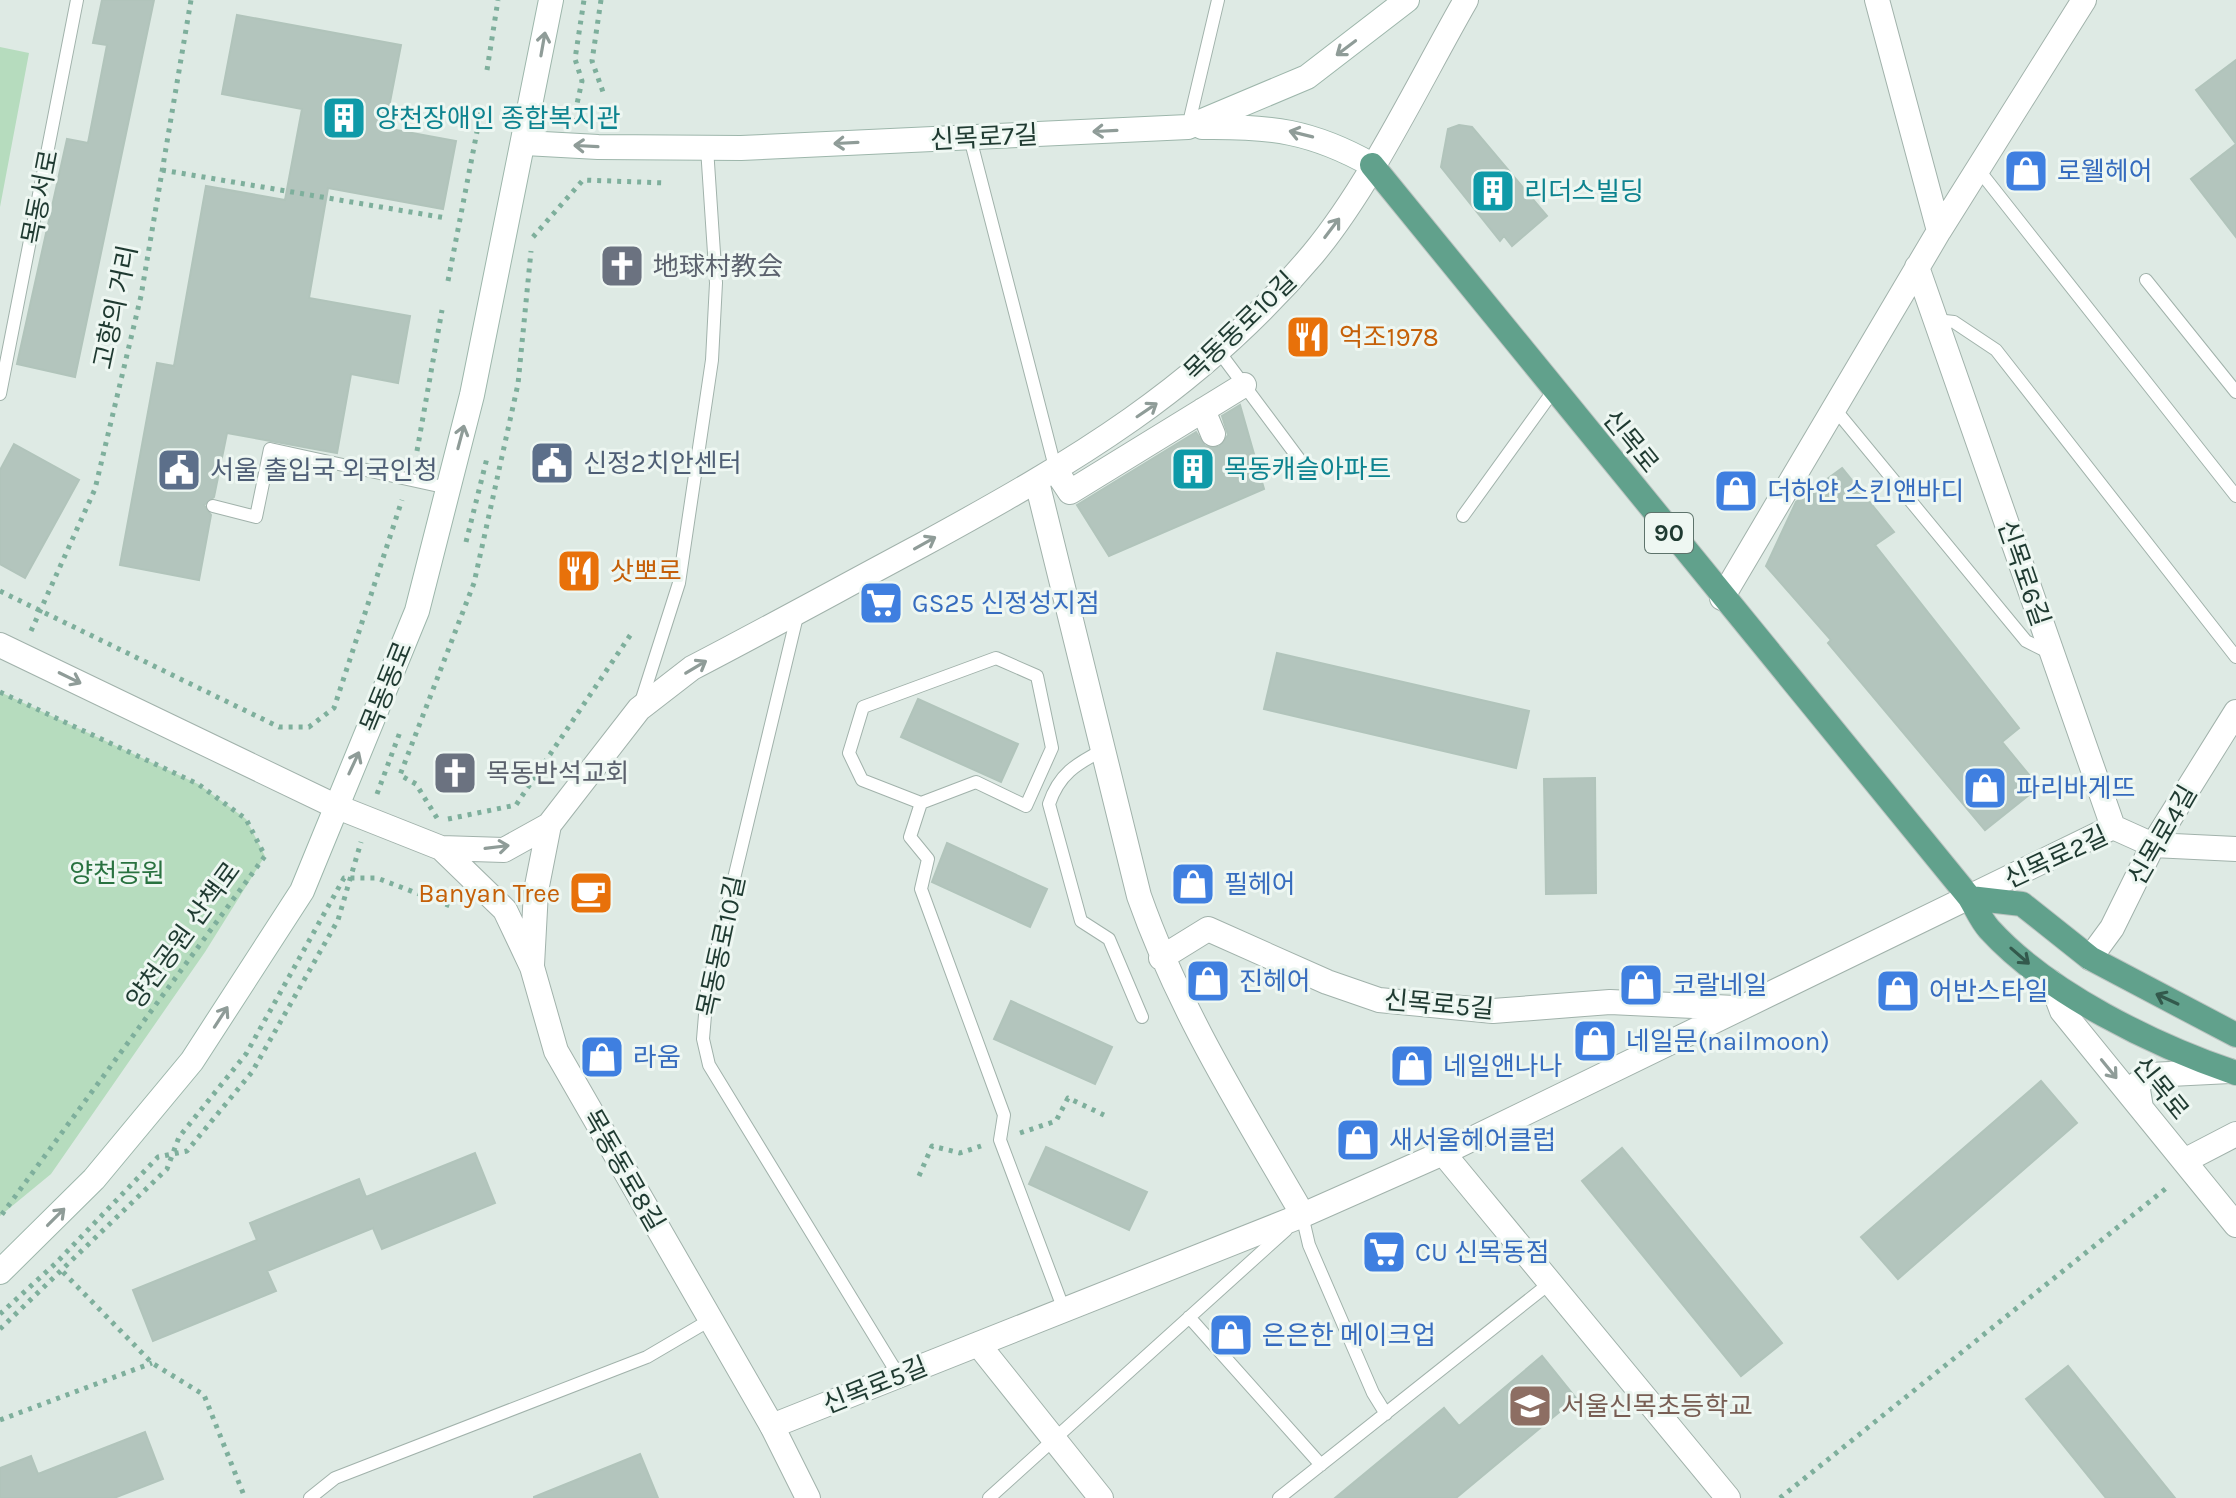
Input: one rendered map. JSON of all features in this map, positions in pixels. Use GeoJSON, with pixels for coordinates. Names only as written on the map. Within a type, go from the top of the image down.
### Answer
{"type":"FeatureCollection","features":[{"type":"Feature","properties":{"kind":"main road","name":"신목로"},"geometry":{"type":"LineString","coordinates":[[1372,165],[1722,598],[1970,898],[1988,928],[2051,982],[2110,1016],[2233,1072]]}},
{"type":"Feature","properties":{"kind":"main road"},"geometry":{"type":"LineString","coordinates":[[1970,898],[2022,904],[2090,958],[2236,1035]]}},
{"type":"Feature","properties":{"kind":"street","name":"목동동로"},"geometry":{"type":"LineString","coordinates":[[0,1272],[94,1179],[192,1061],[302,891],[417,611],[472,395],[525,143],[551,0]]}},
{"type":"Feature","properties":{"kind":"street","name":"신목로7길"},"geometry":{"type":"LineString","coordinates":[[525,143],[707,148],[1188,127],[1307,77],[1407,0]]}},
{"type":"Feature","properties":{"kind":"street"},"geometry":{"type":"LineString","coordinates":[[1188,127],[1261,126],[1299,132],[1336,144],[1372,165],[1466,0]]}},
{"type":"Feature","properties":{"kind":"street"},"geometry":{"type":"LineString","coordinates":[[1877,0],[1939,231]]}},
{"type":"Feature","properties":{"kind":"street"},"geometry":{"type":"LineString","coordinates":[[1722,598],[1917,267],[2084,0]]}},
{"type":"Feature","properties":{"kind":"street","name":"목동동로10길"},"geometry":{"type":"LineString","coordinates":[[0,645],[335,806],[441,848],[504,850],[549,825],[639,709],[692,668],[1046,477],[1159,402],[1220,353],[1312,254],[1345,212],[1372,165]]}},
{"type":"Feature","properties":{"kind":"street","name":"신목로6길"},"geometry":{"type":"LineString","coordinates":[[1917,267],[2113,827]]}},
{"type":"Feature","properties":{"kind":"street"},"geometry":{"type":"LineString","coordinates":[[1046,477],[1070,492],[1244,385]]}},
{"type":"Feature","properties":{"kind":"street"},"geometry":{"type":"LineString","coordinates":[[1203,410],[1213,434]]}},
{"type":"Feature","properties":{"kind":"street"},"geometry":{"type":"LineString","coordinates":[[1046,477],[1103,750],[1139,896],[1161,958],[1190,1020],[1303,1215]]}},
{"type":"Feature","properties":{"kind":"street","name":"신목로4길"},"geometry":{"type":"LineString","coordinates":[[2090,958],[2112,928],[2153,845],[2236,712]]}},
{"type":"Feature","properties":{"kind":"street"},"geometry":{"type":"LineString","coordinates":[[532,967],[536,891],[549,825]]}},
{"type":"Feature","properties":{"kind":"street","name":"신목로2길"},"geometry":{"type":"LineString","coordinates":[[1970,898],[2113,827],[2153,845],[2236,849]]}},
{"type":"Feature","properties":{"kind":"street","name":"목동동로8길"},"geometry":{"type":"LineString","coordinates":[[441,848],[505,910],[532,967],[556,1051],[772,1426],[808,1498]]}},
{"type":"Feature","properties":{"kind":"street","name":"신목로5길"},"geometry":{"type":"LineString","coordinates":[[772,1426],[1303,1215],[1443,1153],[1970,898]]}},
{"type":"Feature","properties":{"kind":"street","name":"신목로5길"},"geometry":{"type":"LineString","coordinates":[[1161,958],[1208,929],[1327,982],[1379,1000],[1493,1011],[1610,1002],[1740,1008]]}},
{"type":"Feature","properties":{"kind":"street","name":"신목로"},"geometry":{"type":"LineString","coordinates":[[2051,982],[2062,1011],[2141,1108],[2180,1171],[2236,1225]]}},
{"type":"Feature","properties":{"kind":"street"},"geometry":{"type":"LineString","coordinates":[[2208,1018],[2236,1018]]}},
{"type":"Feature","properties":{"kind":"street"},"geometry":{"type":"LineString","coordinates":[[2141,1108],[2137,1084],[2150,1075],[2233,1072]]}},
{"type":"Feature","properties":{"kind":"street"},"geometry":{"type":"LineString","coordinates":[[2180,1171],[2236,1134]]}},
{"type":"Feature","properties":{"kind":"street"},"geometry":{"type":"LineString","coordinates":[[1443,1153],[1728,1498]]}},
{"type":"Feature","properties":{"kind":"street"},"geometry":{"type":"LineString","coordinates":[[978,1344],[1101,1498]]}},
{"type":"Feature","properties":{"kind":"lane","name":"목동서로"},"geometry":{"type":"LineString","coordinates":[[0,394],[77,0]]}},
{"type":"Feature","properties":{"kind":"lane"},"geometry":{"type":"LineString","coordinates":[[1188,127],[1218,0]]}},
{"type":"Feature","properties":{"kind":"lane"},"geometry":{"type":"LineString","coordinates":[[970,138],[1046,477]]}},
{"type":"Feature","properties":{"kind":"lane"},"geometry":{"type":"LineString","coordinates":[[639,709],[679,583],[712,360],[716,283],[707,148]]}},
{"type":"Feature","properties":{"kind":"lane"},"geometry":{"type":"LineString","coordinates":[[1978,169],[2236,496]]}},
{"type":"Feature","properties":{"kind":"lane"},"geometry":{"type":"LineString","coordinates":[[2146,280],[2236,392]]}},
{"type":"Feature","properties":{"kind":"lane"},"geometry":{"type":"LineString","coordinates":[[1936,320],[1954,322],[1996,350],[2236,657]]}},
{"type":"Feature","properties":{"kind":"lane"},"geometry":{"type":"LineString","coordinates":[[1220,353],[1305,467]]}},
{"type":"Feature","properties":{"kind":"lane"},"geometry":{"type":"LineString","coordinates":[[1463,516],[1554,390]]}},
{"type":"Feature","properties":{"kind":"lane"},"geometry":{"type":"LineString","coordinates":[[1834,408],[2026,641],[2053,655]]}},
{"type":"Feature","properties":{"kind":"lane"},"geometry":{"type":"LineString","coordinates":[[213,506],[256,517],[270,449],[448,488]]}},
{"type":"Feature","properties":{"kind":"lane","name":"목동동로10길"},"geometry":{"type":"LineString","coordinates":[[798,612],[707,991],[703,1039],[709,1065],[899,1376]]}},
{"type":"Feature","properties":{"kind":"lane"},"geometry":{"type":"LineString","coordinates":[[996,658],[1037,676],[1052,748],[1026,806],[976,782],[921,803],[862,780],[849,753],[863,707],[996,658]]}},
{"type":"Feature","properties":{"kind":"lane"},"geometry":{"type":"LineString","coordinates":[[1103,750],[1071,766],[1055,787],[1049,804],[1081,921],[1109,939],[1142,1017]]}},
{"type":"Feature","properties":{"kind":"lane"},"geometry":{"type":"LineString","coordinates":[[921,803],[910,837],[928,859],[921,889],[1004,1115],[1000,1140],[1064,1310]]}},
{"type":"Feature","properties":{"kind":"lane"},"geometry":{"type":"LineString","coordinates":[[1303,1215],[1309,1245],[1373,1393],[1386,1414]]}},
{"type":"Feature","properties":{"kind":"lane","name":"신목로5길"},"geometry":{"type":"LineString","coordinates":[[1055,1440],[1303,1215]]}},
{"type":"Feature","properties":{"kind":"lane"},"geometry":{"type":"LineString","coordinates":[[1279,1498],[1550,1283]]}},
{"type":"Feature","properties":{"kind":"lane"},"geometry":{"type":"LineString","coordinates":[[1189,1317],[1321,1465]]}},
{"type":"Feature","properties":{"kind":"lane"},"geometry":{"type":"LineString","coordinates":[[310,1498],[335,1478],[647,1357],[710,1320]]}},
{"type":"Feature","properties":{"kind":"lane"},"geometry":{"type":"LineString","coordinates":[[989,1498],[1055,1440]]}},
{"type":"Feature","properties":{"kind":"path","name":"고향의 거리"},"geometry":{"type":"LineString","coordinates":[[39,611],[95,489],[141,296],[191,0]]}},
{"type":"Feature","properties":{"kind":"path"},"geometry":{"type":"LineString","coordinates":[[487,70],[498,0]]}},
{"type":"Feature","properties":{"kind":"path"},"geometry":{"type":"LineString","coordinates":[[601,0],[592,61],[603,92]]}},
{"type":"Feature","properties":{"kind":"path"},"geometry":{"type":"LineString","coordinates":[[448,281],[481,111]]}},
{"type":"Feature","properties":{"kind":"path"},"geometry":{"type":"LineString","coordinates":[[162,170],[446,218]]}},
{"type":"Feature","properties":{"kind":"path"},"geometry":{"type":"LineString","coordinates":[[631,634],[516,805],[439,822],[416,784],[400,775],[474,583],[518,384],[533,234],[583,180],[666,183]]}},
{"type":"Feature","properties":{"kind":"path"},"geometry":{"type":"LineString","coordinates":[[417,451],[442,310]]}},
{"type":"Feature","properties":{"kind":"path"},"geometry":{"type":"LineString","coordinates":[[0,591],[279,727],[309,727],[334,708],[403,499]]}},
{"type":"Feature","properties":{"kind":"path","name":"양천공원 산책로"},"geometry":{"type":"LineString","coordinates":[[0,692],[198,784],[246,819],[265,856],[0,1217]]}},
{"type":"Feature","properties":{"kind":"path"},"geometry":{"type":"LineString","coordinates":[[0,1329],[63,1272],[167,1169],[179,1137],[246,1054],[344,878],[377,878],[453,907]]}},
{"type":"Feature","properties":{"kind":"path"},"geometry":{"type":"LineString","coordinates":[[1780,1498],[2180,1171]]}},
{"type":"Feature","properties":{"kind":"path"},"geometry":{"type":"LineString","coordinates":[[63,1272],[152,1363],[204,1395],[245,1498]]}},
{"type":"Feature","properties":{"kind":"path"},"geometry":{"type":"LineString","coordinates":[[0,1420],[152,1363]]}},
{"type":"Feature","properties":{"kind":"green space"},"geometry":{"type":"Polygon","coordinates":[[[0,47],[29,53],[0,207],[0,47]]]}},
{"type":"Feature","properties":{"kind":"green space","name":"양천공원"},"geometry":{"type":"Polygon","coordinates":[[[0,692],[198,784],[246,819],[265,856],[205,952],[51,1174],[0,1216],[0,692]]]}},
{"type":"Feature","properties":{"kind":"building"},"geometry":{"type":"Polygon","coordinates":[[[102,0],[154,0],[75,377],[17,364],[67,139],[88,143],[107,45],[93,43],[102,0]]]}},
{"type":"Feature","properties":{"kind":"building"},"geometry":{"type":"Polygon","coordinates":[[[237,15],[401,45],[385,128],[456,141],[443,209],[328,188],[309,298],[410,316],[398,383],[351,374],[337,453],[227,433],[214,497],[204,505],[211,515],[199,580],[120,565],[157,363],[174,366],[206,186],[285,200],[302,109],[222,94],[237,15]]]}},
{"type":"Feature","properties":{"kind":"building"},"geometry":{"type":"Polygon","coordinates":[[[2236,60],[2236,144],[2196,90],[2236,60]]]}},
{"type":"Feature","properties":{"kind":"building","name":"리더스빌딩"},"geometry":{"type":"Polygon","coordinates":[[[1459,125],[1472,127],[1547,216],[1512,246],[1504,236],[1500,241],[1441,167],[1448,129],[1459,125]]]}},
{"type":"Feature","properties":{"kind":"building"},"geometry":{"type":"Polygon","coordinates":[[[2236,144],[2236,237],[2191,179],[2236,144]]]}},
{"type":"Feature","properties":{"kind":"building","name":"목동캐슬아파트"},"geometry":{"type":"Polygon","coordinates":[[[1240,405],[1264,489],[1109,556],[1077,505],[1196,432],[1205,446],[1219,447],[1228,435],[1222,416],[1240,405]]]}},
{"type":"Feature","properties":{"kind":"building"},"geometry":{"type":"Polygon","coordinates":[[[14,444],[79,480],[25,578],[0,564],[0,470],[14,444]]]}},
{"type":"Feature","properties":{"kind":"building"},"geometry":{"type":"Polygon","coordinates":[[[1842,468],[1894,532],[1875,545],[2019,728],[2002,742],[2039,787],[1985,830],[1828,643],[1831,640],[1766,566],[1796,502],[1842,468]]]}},
{"type":"Feature","properties":{"kind":"building"},"geometry":{"type":"Polygon","coordinates":[[[1277,653],[1529,711],[1516,768],[1264,709],[1277,653]]]}},
{"type":"Feature","properties":{"kind":"building"},"geometry":{"type":"Polygon","coordinates":[[[918,699],[1018,744],[1001,782],[901,737],[918,699]]]}},
{"type":"Feature","properties":{"kind":"building"},"geometry":{"type":"Polygon","coordinates":[[[1595,778],[1596,893],[1546,894],[1544,779],[1595,778]]]}},
{"type":"Feature","properties":{"kind":"building"},"geometry":{"type":"Polygon","coordinates":[[[947,843],[1047,889],[1030,927],[932,882],[947,843]]]}},
{"type":"Feature","properties":{"kind":"building"},"geometry":{"type":"Polygon","coordinates":[[[1011,1001],[1112,1047],[1095,1084],[994,1039],[1011,1001]]]}},
{"type":"Feature","properties":{"kind":"building"},"geometry":{"type":"Polygon","coordinates":[[[2041,1081],[2077,1123],[1898,1279],[1861,1237],[2041,1081]]]}},
{"type":"Feature","properties":{"kind":"building"},"geometry":{"type":"Polygon","coordinates":[[[1046,1147],[1147,1192],[1129,1230],[1029,1184],[1046,1147]]]}},
{"type":"Feature","properties":{"kind":"building"},"geometry":{"type":"Polygon","coordinates":[[[1622,1148],[1782,1343],[1741,1376],[1582,1181],[1622,1148]]]}},
{"type":"Feature","properties":{"kind":"building"},"geometry":{"type":"Polygon","coordinates":[[[475,1153],[495,1203],[382,1249],[373,1228],[267,1271],[276,1291],[153,1341],[133,1290],[257,1240],[250,1223],[359,1179],[366,1197],[475,1153]]]}},
{"type":"Feature","properties":{"kind":"building"},"geometry":{"type":"Polygon","coordinates":[[[1542,1356],[1576,1398],[1456,1498],[1335,1498],[1444,1408],[1459,1426],[1542,1356]]]}},
{"type":"Feature","properties":{"kind":"building"},"geometry":{"type":"Polygon","coordinates":[[[2068,1366],[2175,1498],[2106,1498],[2026,1399],[2068,1366]]]}},
{"type":"Feature","properties":{"kind":"building"},"geometry":{"type":"Polygon","coordinates":[[[145,1432],[163,1479],[114,1498],[0,1498],[0,1468],[31,1456],[38,1474],[145,1432]]]}},
{"type":"Feature","properties":{"kind":"building"},"geometry":{"type":"Polygon","coordinates":[[[640,1454],[658,1498],[534,1498],[534,1497],[640,1454]]]}},
{"type":"Feature","properties":{"kind":"place","name":"양천장애인 종합복지관"},"geometry":{"type":"Point","coordinates":[344,118]}},
{"type":"Feature","properties":{"kind":"place","name":"로웰헤어"},"geometry":{"type":"Point","coordinates":[2026,171]}},
{"type":"Feature","properties":{"kind":"place","name":"리더스빌딩"},"geometry":{"type":"Point","coordinates":[1493,191]}},
{"type":"Feature","properties":{"kind":"place","name":"地球村教会"},"geometry":{"type":"Point","coordinates":[622,266]}},
{"type":"Feature","properties":{"kind":"place","name":"억조1978"},"geometry":{"type":"Point","coordinates":[1308,337]}},
{"type":"Feature","properties":{"kind":"place","name":"신정2치안센터"},"geometry":{"type":"Point","coordinates":[552,463]}},
{"type":"Feature","properties":{"kind":"place","name":"목동캐슬아파트"},"geometry":{"type":"Point","coordinates":[1193,469]}},
{"type":"Feature","properties":{"kind":"place","name":"서울 출입국 외국인청"},"geometry":{"type":"Point","coordinates":[179,470]}},
{"type":"Feature","properties":{"kind":"place","name":"더하얀 스킨앤바디"},"geometry":{"type":"Point","coordinates":[1736,491]}},
{"type":"Feature","properties":{"kind":"place","name":"삿뽀로"},"geometry":{"type":"Point","coordinates":[579,571]}},
{"type":"Feature","properties":{"kind":"place","name":"GS25 신정성지점"},"geometry":{"type":"Point","coordinates":[881,603]}},
{"type":"Feature","properties":{"kind":"place","name":"목동반석교회"},"geometry":{"type":"Point","coordinates":[455,773]}},
{"type":"Feature","properties":{"kind":"place","name":"파리바게뜨"},"geometry":{"type":"Point","coordinates":[1985,788]}},
{"type":"Feature","properties":{"kind":"place","name":"필헤어"},"geometry":{"type":"Point","coordinates":[1193,884]}},
{"type":"Feature","properties":{"kind":"place","name":"Banyan Tree"},"geometry":{"type":"Point","coordinates":[591,893]}},
{"type":"Feature","properties":{"kind":"place","name":"진헤어"},"geometry":{"type":"Point","coordinates":[1208,981]}},
{"type":"Feature","properties":{"kind":"place","name":"코랄네일"},"geometry":{"type":"Point","coordinates":[1641,985]}},
{"type":"Feature","properties":{"kind":"place","name":"어반스타일"},"geometry":{"type":"Point","coordinates":[1898,991]}},
{"type":"Feature","properties":{"kind":"place","name":"네일문(nailmoon)"},"geometry":{"type":"Point","coordinates":[1595,1041]}},
{"type":"Feature","properties":{"kind":"place","name":"라움"},"geometry":{"type":"Point","coordinates":[602,1057]}},
{"type":"Feature","properties":{"kind":"place","name":"네일앤나나"},"geometry":{"type":"Point","coordinates":[1412,1066]}},
{"type":"Feature","properties":{"kind":"place","name":"새서울헤어클럽"},"geometry":{"type":"Point","coordinates":[1358,1140]}},
{"type":"Feature","properties":{"kind":"place","name":"CU 신목동점"},"geometry":{"type":"Point","coordinates":[1384,1252]}},
{"type":"Feature","properties":{"kind":"place","name":"은은한 메이크업"},"geometry":{"type":"Point","coordinates":[1231,1335]}},
{"type":"Feature","properties":{"kind":"place","name":"서울신목초등학교"},"geometry":{"type":"Point","coordinates":[1530,1406]}}]}
